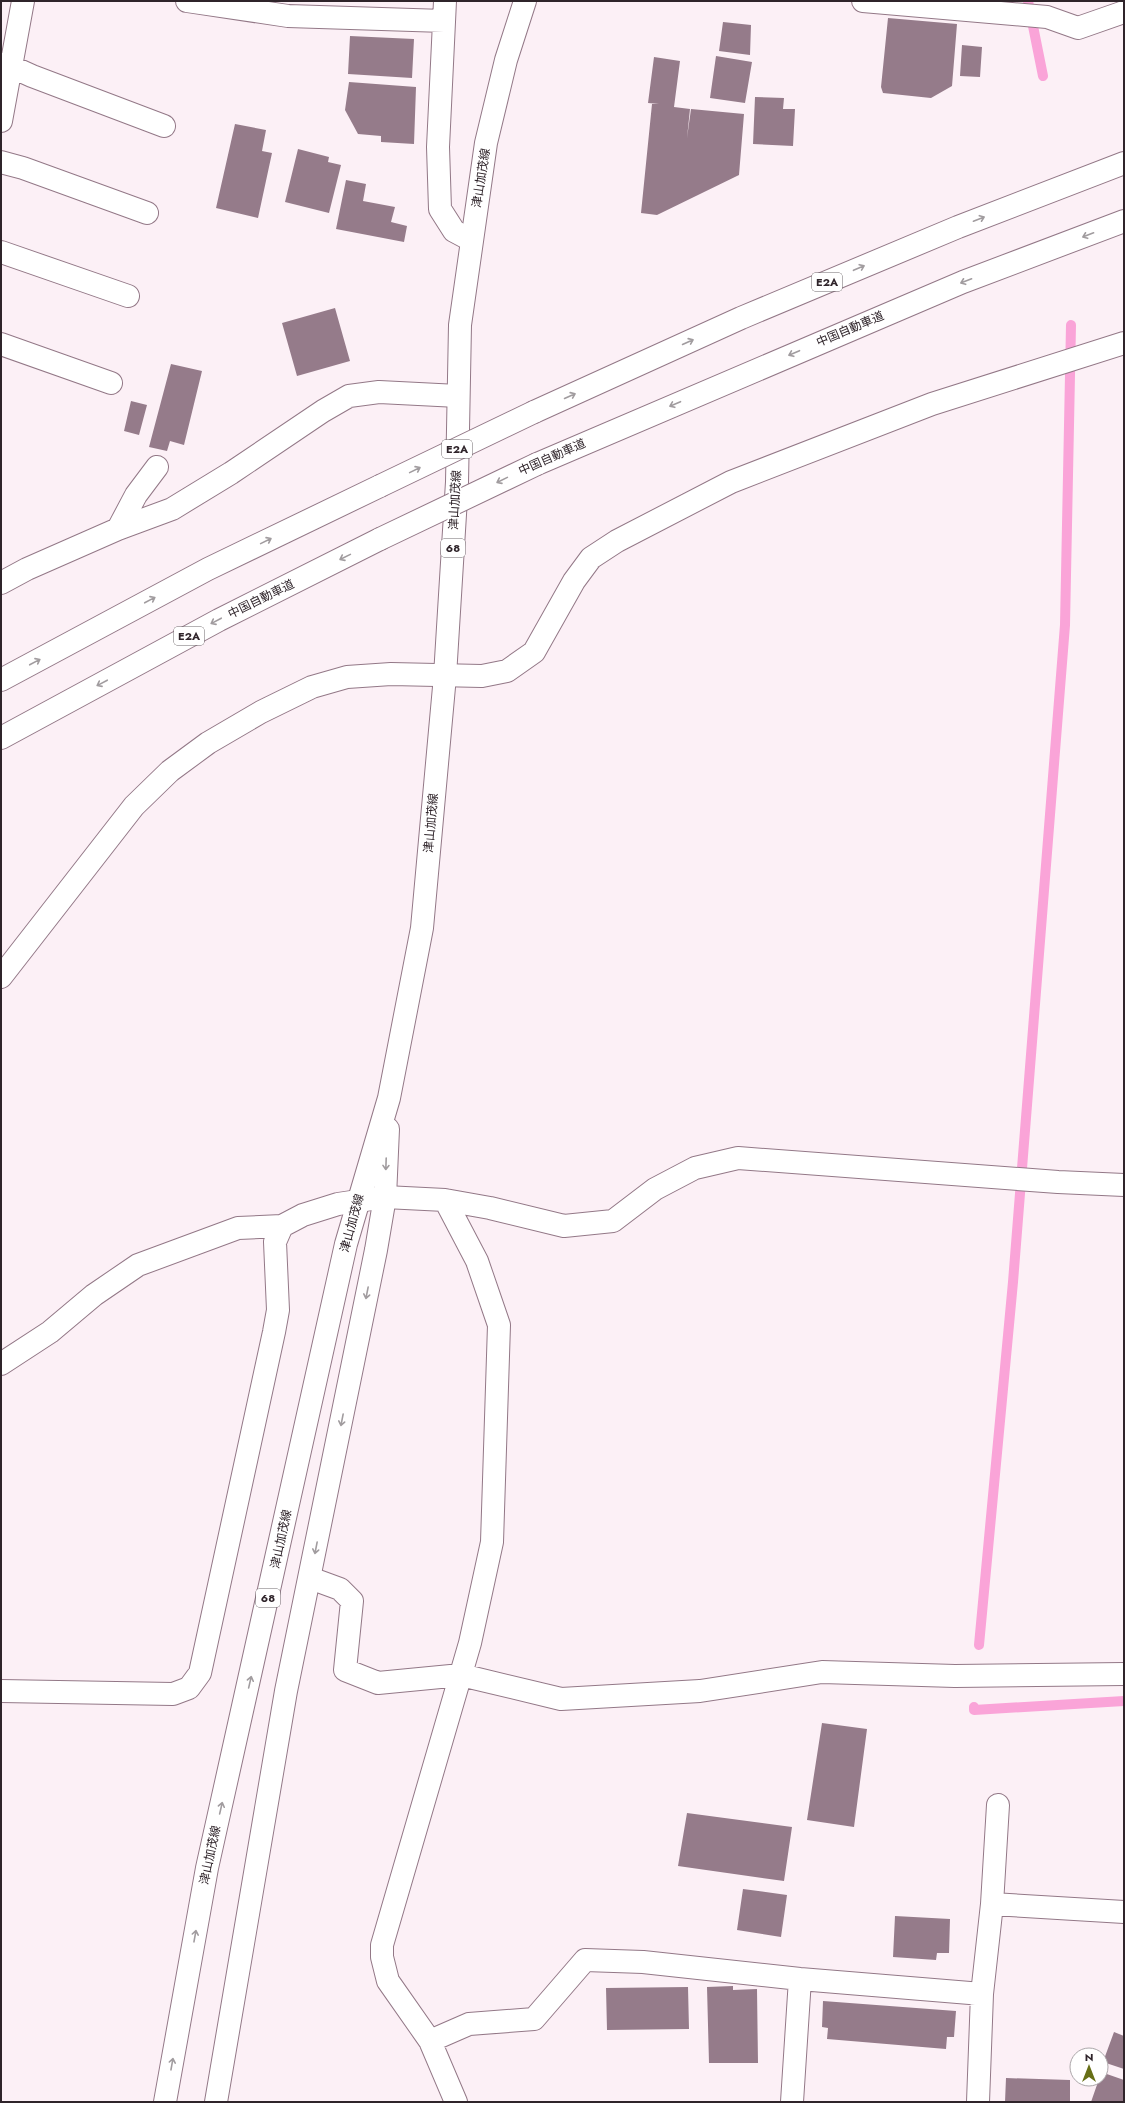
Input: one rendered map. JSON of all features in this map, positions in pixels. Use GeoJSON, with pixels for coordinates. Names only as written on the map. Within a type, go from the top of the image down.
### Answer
{"type":"FeatureCollection","features":[{"type":"Feature","properties":{"kind":"main road"},"geometry":{"type":"LineString","coordinates":[[1,122],[6,65],[23,1]]}},
{"type":"Feature","properties":{"kind":"main road"},"geometry":{"type":"LineString","coordinates":[[187,1],[288,16],[444,11],[438,147],[440,209],[454,231],[471,240]]}},
{"type":"Feature","properties":{"kind":"main road","name":"津山加茂線"},"geometry":{"type":"LineString","coordinates":[[165,2102],[207,1868],[357,1200],[389,1098],[422,928],[445,676],[457,482],[460,324],[486,143],[506,60],[524,1]]}},
{"type":"Feature","properties":{"kind":"main road"},"geometry":{"type":"LineString","coordinates":[[863,1],[1047,9],[1078,28],[1124,12]]}},
{"type":"Feature","properties":{"kind":"main road"},"geometry":{"type":"LineString","coordinates":[[6,65],[164,126]]}},
{"type":"Feature","properties":{"kind":"main road"},"geometry":{"type":"LineString","coordinates":[[1,162],[23,168],[147,213]]}},
{"type":"Feature","properties":{"kind":"main road","name":"E2A"},"geometry":{"type":"LineString","coordinates":[[1,680],[208,569],[534,412],[741,318],[958,227],[1124,163]]}},
{"type":"Feature","properties":{"kind":"main road","name":"中国自動車道"},"geometry":{"type":"LineString","coordinates":[[1,738],[219,620],[380,539],[537,464],[963,282],[1124,221]]}},
{"type":"Feature","properties":{"kind":"main road"},"geometry":{"type":"LineString","coordinates":[[1,252],[128,296]]}},
{"type":"Feature","properties":{"kind":"main road"},"geometry":{"type":"LineString","coordinates":[[1,977],[134,806],[170,771],[208,743],[261,712],[312,688],[347,677],[391,674],[482,676],[507,671],[534,652],[574,581],[591,558],[617,541],[731,482],[932,404],[1124,343]]}},
{"type":"Feature","properties":{"kind":"main road"},"geometry":{"type":"LineString","coordinates":[[1,344],[111,383]]}},
{"type":"Feature","properties":{"kind":"main road"},"geometry":{"type":"LineString","coordinates":[[1,583],[27,569],[118,529],[172,509],[231,473],[323,411],[349,396],[379,392],[458,396]]}},
{"type":"Feature","properties":{"kind":"main road"},"geometry":{"type":"LineString","coordinates":[[118,529],[136,494],[157,467]]}},
{"type":"Feature","properties":{"kind":"main road","name":"津山加茂線"},"geometry":{"type":"LineString","coordinates":[[216,2102],[285,1698],[376,1250],[385,1197],[389,1098]]}},
{"type":"Feature","properties":{"kind":"main road"},"geometry":{"type":"LineString","coordinates":[[1,1364],[50,1332],[94,1294],[138,1265],[238,1228],[282,1226],[303,1215],[338,1204],[357,1200],[385,1197],[445,1200],[490,1208],[564,1226],[613,1221],[655,1189],[695,1168],[738,1158],[1058,1182],[1124,1185]]}},
{"type":"Feature","properties":{"kind":"main road"},"geometry":{"type":"LineString","coordinates":[[445,1200],[477,1261],[499,1325],[492,1542],[470,1643],[382,1945],[382,1957],[388,1981],[430,2040],[456,2102]]}},
{"type":"Feature","properties":{"kind":"main road"},"geometry":{"type":"LineString","coordinates":[[1,1691],[173,1694],[189,1688],[200,1673],[274,1332],[278,1310],[275,1242],[282,1226]]}},
{"type":"Feature","properties":{"kind":"main road"},"geometry":{"type":"LineString","coordinates":[[310,1578],[340,1589],[352,1601],[348,1623],[345,1670],[378,1683],[461,1675],[561,1699],[700,1691],[822,1672],[955,1676],[1124,1674]]}},
{"type":"Feature","properties":{"kind":"main road"},"geometry":{"type":"LineString","coordinates":[[978,2102],[982,1994],[992,1904],[998,1805]]}},
{"type":"Feature","properties":{"kind":"main road"},"geometry":{"type":"LineString","coordinates":[[992,1904],[1124,1912]]}},
{"type":"Feature","properties":{"kind":"main road"},"geometry":{"type":"LineString","coordinates":[[430,2040],[469,2024],[534,2019],[585,1960],[643,1962],[800,1979],[982,1994]]}},
{"type":"Feature","properties":{"kind":"main road"},"geometry":{"type":"LineString","coordinates":[[792,2102],[800,1979]]}},
{"type":"Feature","properties":{"kind":"building"},"geometry":{"type":"Polygon","coordinates":[[[888,18],[957,24],[952,86],[931,98],[883,93],[881,87],[888,18]]]}},
{"type":"Feature","properties":{"kind":"building"},"geometry":{"type":"Polygon","coordinates":[[[723,22],[751,25],[750,55],[719,51],[723,22]]]}},
{"type":"Feature","properties":{"kind":"building"},"geometry":{"type":"Polygon","coordinates":[[[350,36],[414,39],[412,78],[348,74],[350,36]]]}},
{"type":"Feature","properties":{"kind":"building"},"geometry":{"type":"Polygon","coordinates":[[[962,45],[982,47],[980,77],[960,76],[962,45]]]}},
{"type":"Feature","properties":{"kind":"building"},"geometry":{"type":"Polygon","coordinates":[[[716,56],[752,62],[745,103],[710,98],[716,56]]]}},
{"type":"Feature","properties":{"kind":"building"},"geometry":{"type":"Polygon","coordinates":[[[654,57],[680,61],[674,107],[690,109],[687,138],[691,109],[744,114],[739,175],[657,215],[641,213],[652,104],[659,104],[648,103],[654,57]]]}},
{"type":"Feature","properties":{"kind":"building"},"geometry":{"type":"Polygon","coordinates":[[[349,82],[416,87],[414,144],[381,142],[381,136],[358,134],[345,110],[349,82]]]}},
{"type":"Feature","properties":{"kind":"building"},"geometry":{"type":"Polygon","coordinates":[[[755,97],[784,98],[783,109],[795,109],[793,146],[753,144],[755,97]]]}},
{"type":"Feature","properties":{"kind":"building"},"geometry":{"type":"Polygon","coordinates":[[[235,124],[266,130],[262,151],[272,153],[258,218],[216,208],[235,124]]]}},
{"type":"Feature","properties":{"kind":"building"},"geometry":{"type":"Polygon","coordinates":[[[298,149],[329,157],[328,162],[341,165],[329,213],[285,202],[298,149]]]}},
{"type":"Feature","properties":{"kind":"building"},"geometry":{"type":"Polygon","coordinates":[[[346,180],[366,184],[363,201],[395,207],[391,222],[407,226],[404,242],[336,229],[346,180]]]}},
{"type":"Feature","properties":{"kind":"building"},"geometry":{"type":"Polygon","coordinates":[[[335,308],[350,361],[297,376],[282,323],[335,308]]]}},
{"type":"Feature","properties":{"kind":"building"},"geometry":{"type":"Polygon","coordinates":[[[171,364],[202,371],[184,445],[170,441],[167,451],[149,447],[171,364]]]}},
{"type":"Feature","properties":{"kind":"building"},"geometry":{"type":"Polygon","coordinates":[[[131,401],[147,405],[139,435],[124,431],[131,401]]]}},
{"type":"Feature","properties":{"kind":"building"},"geometry":{"type":"Polygon","coordinates":[[[822,1723],[867,1729],[854,1827],[807,1820],[822,1723]]]}},
{"type":"Feature","properties":{"kind":"building"},"geometry":{"type":"Polygon","coordinates":[[[687,1813],[792,1827],[784,1881],[678,1866],[687,1813]]]}},
{"type":"Feature","properties":{"kind":"building"},"geometry":{"type":"Polygon","coordinates":[[[743,1889],[787,1895],[781,1937],[737,1930],[743,1889]]]}},
{"type":"Feature","properties":{"kind":"building"},"geometry":{"type":"Polygon","coordinates":[[[895,1916],[950,1919],[949,1953],[937,1953],[936,1960],[893,1957],[895,1916]]]}},
{"type":"Feature","properties":{"kind":"building"},"geometry":{"type":"Polygon","coordinates":[[[733,1986],[733,1990],[757,1989],[758,2063],[709,2063],[707,1987],[733,1986]]]}},
{"type":"Feature","properties":{"kind":"building"},"geometry":{"type":"Polygon","coordinates":[[[688,1987],[689,2029],[607,2030],[606,1988],[688,1987]]]}},
{"type":"Feature","properties":{"kind":"building"},"geometry":{"type":"Polygon","coordinates":[[[823,2001],[956,2011],[954,2037],[947,2037],[946,2049],[827,2039],[828,2028],[822,2027],[823,2001]]]}},
{"type":"Feature","properties":{"kind":"building"},"geometry":{"type":"Polygon","coordinates":[[[1114,2032],[1124,2036],[1124,2069],[1109,2064],[1108,2047],[1114,2032]]]}},
{"type":"Feature","properties":{"kind":"building"},"geometry":{"type":"Polygon","coordinates":[[[1109,2075],[1124,2080],[1124,2102],[1091,2102],[1096,2087],[1109,2087],[1109,2075]]]}},
{"type":"Feature","properties":{"kind":"building"},"geometry":{"type":"Polygon","coordinates":[[[1006,2078],[1069,2080],[1070,2102],[1005,2102],[1006,2078]]]}},
{"type":"Feature","properties":{"kind":"waterway"},"geometry":{"type":"LineString","coordinates":[[1028,1],[1043,76]]}},
{"type":"Feature","properties":{"kind":"waterway"},"geometry":{"type":"LineString","coordinates":[[979,1645],[1013,1282],[1065,625],[1071,325]]}},
{"type":"Feature","properties":{"kind":"waterway"},"geometry":{"type":"LineString","coordinates":[[974,1707],[974,1710],[1124,1701]]}}]}
